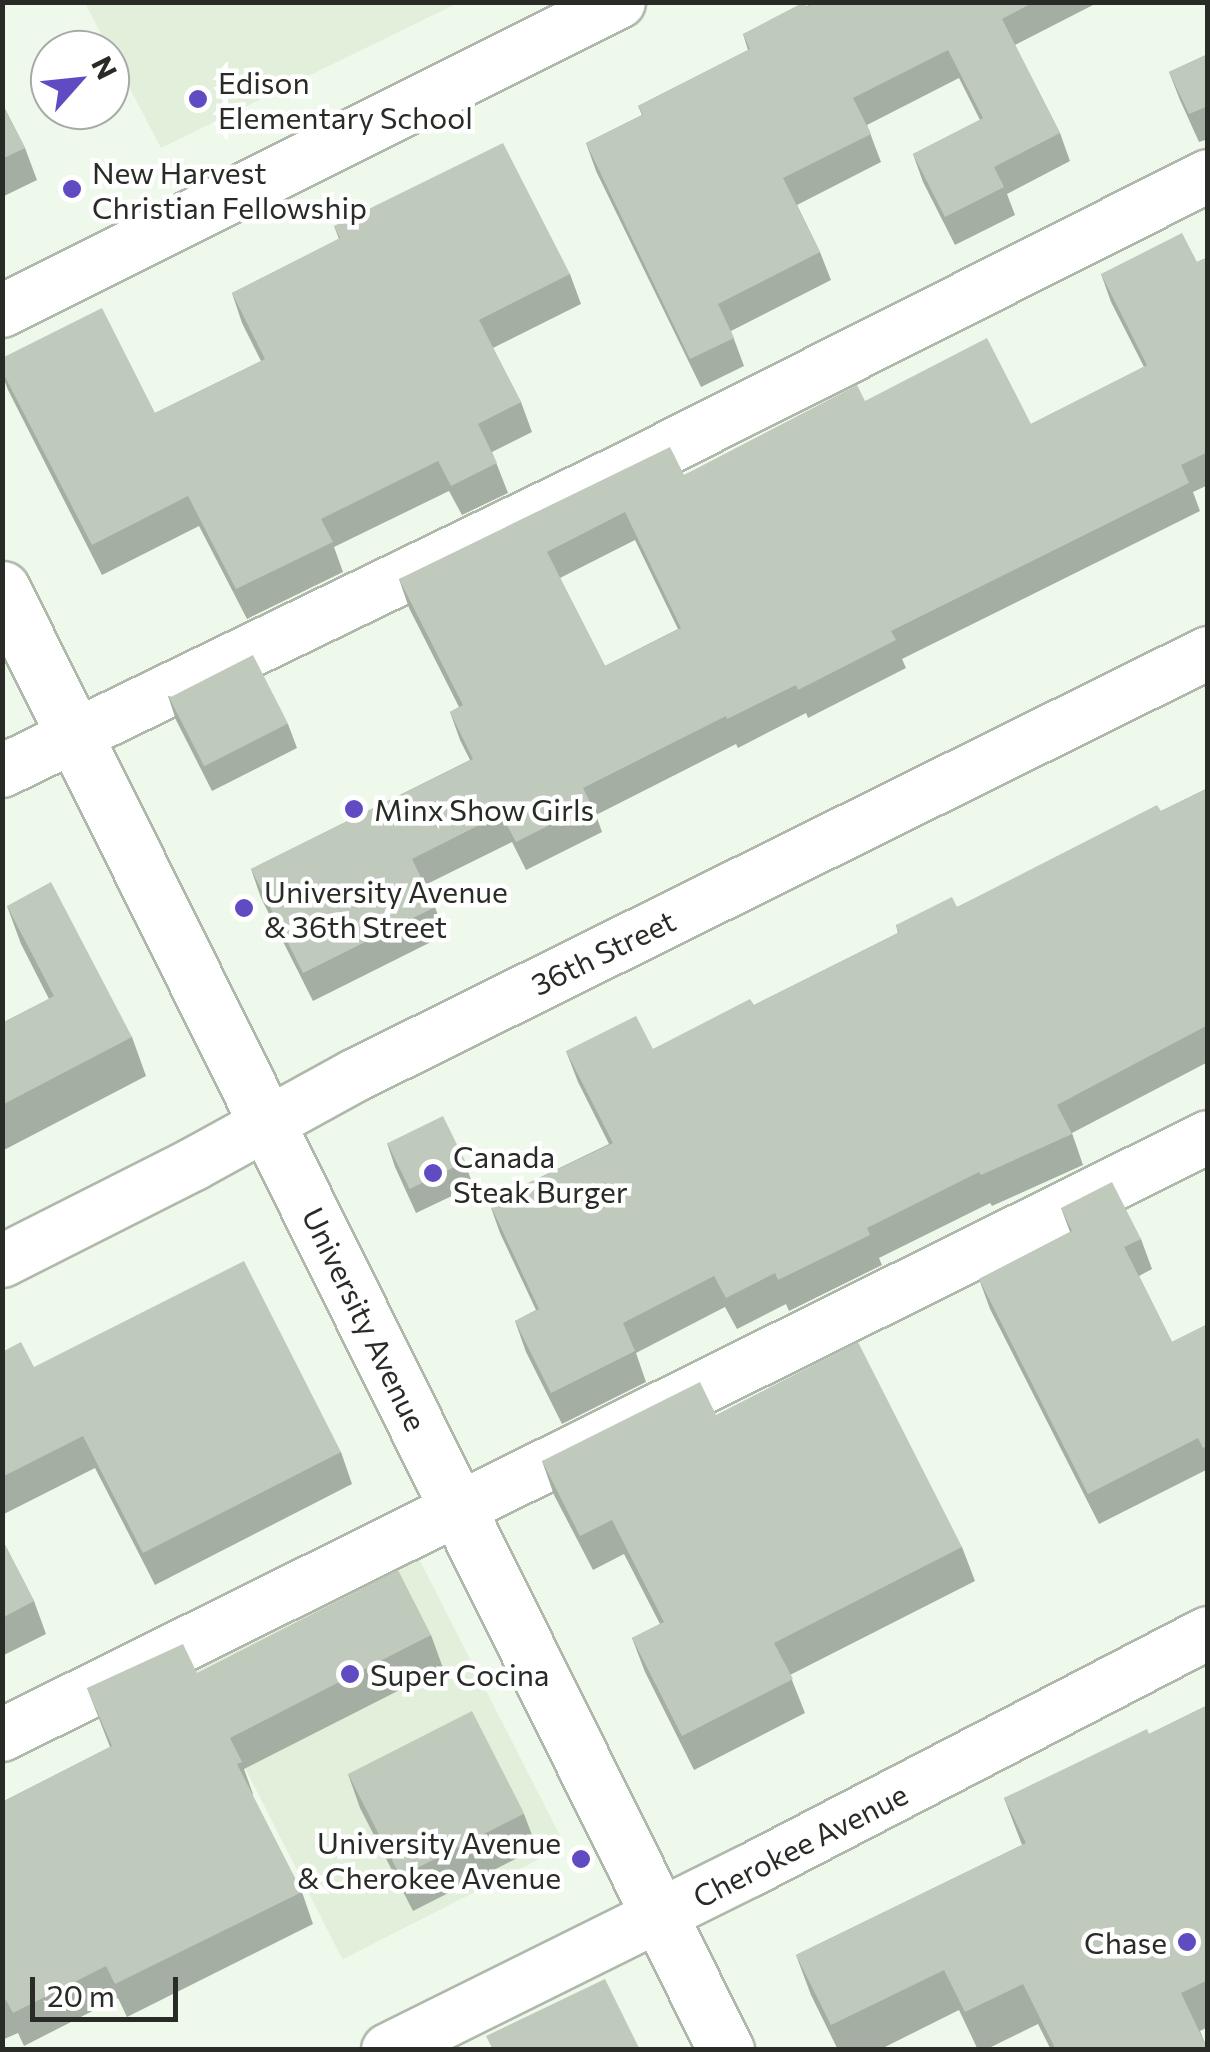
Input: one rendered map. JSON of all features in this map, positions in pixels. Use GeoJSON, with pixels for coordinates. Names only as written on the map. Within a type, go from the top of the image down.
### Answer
{"type":"FeatureCollection","features":[{"type":"Feature","properties":{"kind":"main road","name":"University Avenue"},"geometry":{"type":"LineString","coordinates":[[2,590],[726,2050]]}},
{"type":"Feature","properties":{"kind":"street"},"geometry":{"type":"LineString","coordinates":[[2,311],[619,2]]}},
{"type":"Feature","properties":{"kind":"street"},"geometry":{"type":"LineString","coordinates":[[2,772],[620,472],[1208,176]]}},
{"type":"Feature","properties":{"kind":"street","name":"36th Street"},"geometry":{"type":"LineString","coordinates":[[2,1261],[354,1076],[1208,652]]}},
{"type":"Feature","properties":{"kind":"street"},"geometry":{"type":"LineString","coordinates":[[2,1735],[1208,1137]]}},
{"type":"Feature","properties":{"kind":"street","name":"Cherokee Avenue"},"geometry":{"type":"LineString","coordinates":[[388,2050],[661,1916],[1208,1633]]}},
{"type":"Feature","properties":{"kind":"shaded area","name":"Edison Elementary School"},"geometry":{"type":"Polygon","coordinates":[[[85,3],[458,3],[161,148],[130,89],[130,30],[99,30],[85,3]]]}},
{"type":"Feature","properties":{"kind":"shaded area"},"geometry":{"type":"Polygon","coordinates":[[[415,1551],[565,1846],[343,1959],[192,1664],[415,1551]]]}},
{"type":"Feature","properties":{"kind":"building"},"geometry":{"type":"Polygon","coordinates":[[[804,2],[807,7],[816,2],[1034,2],[1002,19],[1060,133],[994,167],[1004,187],[945,217],[913,154],[983,118],[948,50],[853,98],[871,134],[783,178],[820,252],[718,304],[734,338],[690,359],[586,143],[643,115],[638,106],[750,49],[743,34],[804,2]]]}},
{"type":"Feature","properties":{"kind":"building"},"geometry":{"type":"Polygon","coordinates":[[[1208,54],[1208,106],[1189,114],[1169,72],[1208,54]]]}},
{"type":"Feature","properties":{"kind":"building"},"geometry":{"type":"Polygon","coordinates":[[[2,103],[25,148],[2,159],[2,103]]]}},
{"type":"Feature","properties":{"kind":"building"},"geometry":{"type":"Polygon","coordinates":[[[503,143],[570,274],[479,320],[521,402],[478,424],[497,463],[451,486],[438,461],[321,519],[333,542],[236,589],[188,496],[92,545],[2,371],[2,358],[102,308],[155,413],[265,359],[232,293],[340,238],[334,226],[503,143]]]}},
{"type":"Feature","properties":{"kind":"building"},"geometry":{"type":"Polygon","coordinates":[[[1182,233],[1197,262],[1208,257],[1208,452],[1181,465],[1189,483],[891,631],[896,640],[798,690],[796,685],[727,719],[726,716],[583,788],[591,804],[516,842],[501,814],[412,859],[435,907],[303,973],[251,869],[473,759],[450,712],[463,705],[399,579],[670,447],[684,475],[857,385],[865,401],[987,338],[1031,424],[1147,365],[1101,274],[1182,233]],[[625,512],[547,552],[605,666],[681,628],[625,512]]]}},
{"type":"Feature","properties":{"kind":"building"},"geometry":{"type":"Polygon","coordinates":[[[253,655],[288,724],[204,766],[169,698],[253,655]]]}},
{"type":"Feature","properties":{"kind":"building"},"geometry":{"type":"Polygon","coordinates":[[[1208,788],[1208,1025],[1057,1105],[1072,1134],[981,1175],[979,1172],[867,1228],[870,1235],[778,1280],[775,1273],[726,1298],[714,1276],[623,1323],[635,1351],[551,1393],[515,1321],[539,1309],[489,1202],[613,1143],[566,1051],[636,1016],[653,1049],[750,999],[754,1005],[899,933],[896,925],[952,897],[957,907],[1157,805],[1161,811],[1208,788]]]}},
{"type":"Feature","properties":{"kind":"building"},"geometry":{"type":"Polygon","coordinates":[[[51,882],[132,1037],[2,1105],[2,1023],[54,996],[7,906],[51,882]]]}},
{"type":"Feature","properties":{"kind":"building"},"geometry":{"type":"Polygon","coordinates":[[[443,1116],[465,1162],[410,1189],[387,1143],[443,1116]]]}},
{"type":"Feature","properties":{"kind":"building"},"geometry":{"type":"Polygon","coordinates":[[[1112,1182],[1141,1239],[1124,1247],[1172,1342],[1208,1324],[1208,1445],[1203,1448],[1198,1438],[1088,1494],[979,1279],[1072,1231],[1061,1208],[1112,1182]]]}},
{"type":"Feature","properties":{"kind":"building"},"geometry":{"type":"Polygon","coordinates":[[[244,1261],[341,1452],[143,1553],[83,1436],[2,1477],[2,1352],[21,1342],[34,1367],[244,1261]]]}},
{"type":"Feature","properties":{"kind":"building"},"geometry":{"type":"Polygon","coordinates":[[[858,1342],[962,1547],[774,1643],[793,1679],[682,1736],[632,1638],[664,1622],[612,1520],[580,1536],[542,1461],[700,1382],[716,1415],[858,1342]]]}},
{"type":"Feature","properties":{"kind":"building"},"geometry":{"type":"Polygon","coordinates":[[[2,1539],[34,1601],[2,1618],[2,1539]]]}},
{"type":"Feature","properties":{"kind":"building"},"geometry":{"type":"Polygon","coordinates":[[[398,1570],[431,1635],[230,1738],[242,1762],[237,1764],[302,1892],[115,1984],[106,1966],[13,2013],[6,2000],[2,2002],[2,1802],[112,1746],[87,1688],[183,1644],[197,1673],[398,1570]]]}},
{"type":"Feature","properties":{"kind":"building"},"geometry":{"type":"Polygon","coordinates":[[[1208,1705],[1208,1980],[1181,1993],[1208,2050],[1056,2050],[1023,1984],[965,2012],[944,1970],[831,2025],[796,1955],[1026,1843],[1004,1798],[1147,1729],[1149,1734],[1208,1705]]]}},
{"type":"Feature","properties":{"kind":"building"},"geometry":{"type":"Polygon","coordinates":[[[472,1711],[524,1813],[400,1877],[348,1774],[472,1711]]]}},
{"type":"Feature","properties":{"kind":"building"},"geometry":{"type":"Polygon","coordinates":[[[605,1979],[640,2050],[493,2050],[486,2036],[605,1979]]]}},
{"type":"Feature","properties":{"kind":"place","name":"Edison Elementary School"},"geometry":{"type":"Point","coordinates":[198,99]}},
{"type":"Feature","properties":{"kind":"place","name":"New Harvest Christian Fellowship"},"geometry":{"type":"Point","coordinates":[72,189]}},
{"type":"Feature","properties":{"kind":"place","name":"Minx Show Girls"},"geometry":{"type":"Point","coordinates":[354,809]}},
{"type":"Feature","properties":{"kind":"place","name":"University Avenue & 36th Street"},"geometry":{"type":"Point","coordinates":[244,908]}},
{"type":"Feature","properties":{"kind":"place","name":"Canada Steak Burger"},"geometry":{"type":"Point","coordinates":[433,1173]}},
{"type":"Feature","properties":{"kind":"place","name":"Super Cocina"},"geometry":{"type":"Point","coordinates":[350,1674]}},
{"type":"Feature","properties":{"kind":"place","name":"University Avenue & Cherokee Avenue"},"geometry":{"type":"Point","coordinates":[581,1859]}},
{"type":"Feature","properties":{"kind":"place","name":"Chase"},"geometry":{"type":"Point","coordinates":[1187,1942]}}]}
